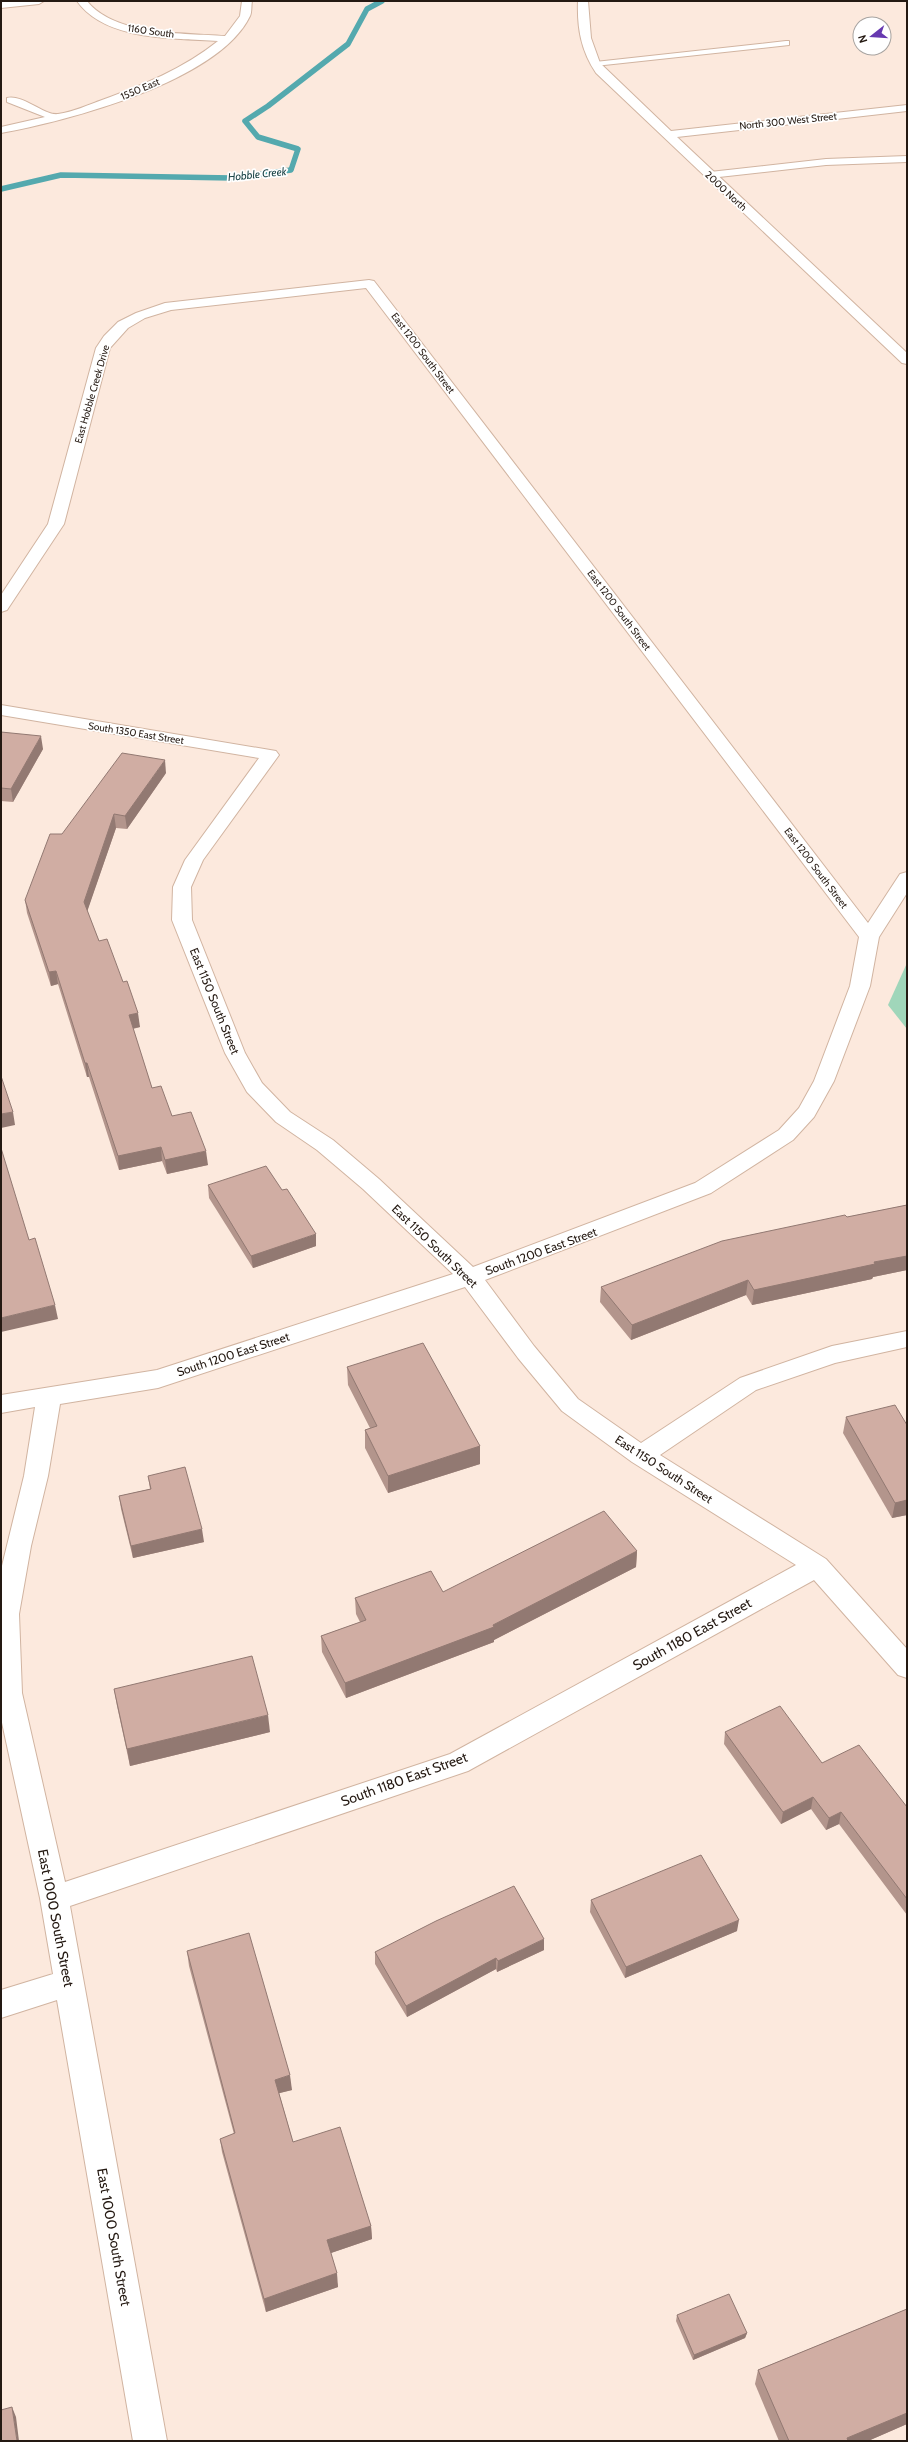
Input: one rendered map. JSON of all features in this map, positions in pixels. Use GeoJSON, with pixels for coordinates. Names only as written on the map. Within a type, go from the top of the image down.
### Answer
{"type":"FeatureCollection","features":[{"type":"Feature","properties":{"kind":"street"},"geometry":{"type":"LineString","coordinates":[[1,5],[39,1]]}},
{"type":"Feature","properties":{"kind":"street","name":"1160 South"},"geometry":{"type":"LineString","coordinates":[[82,1],[101,20],[118,26],[171,34],[228,39]]}},
{"type":"Feature","properties":{"kind":"street","name":"1550 East"},"geometry":{"type":"LineString","coordinates":[[1,130],[57,118],[119,98],[161,80],[208,56],[228,39],[245,16],[247,1]]}},
{"type":"Feature","properties":{"kind":"street","name":"2000 North"},"geometry":{"type":"LineString","coordinates":[[583,1],[587,46],[595,64],[710,175],[907,360]]}},
{"type":"Feature","properties":{"kind":"street"},"geometry":{"type":"LineString","coordinates":[[11,100],[57,118]]}},
{"type":"Feature","properties":{"kind":"street","name":"North 300 West Street"},"geometry":{"type":"LineString","coordinates":[[669,134],[907,108]]}},
{"type":"Feature","properties":{"kind":"street","name":"East Hobble Creek Drive"},"geometry":{"type":"LineString","coordinates":[[1,607],[56,524],[103,348],[110,335],[123,323],[144,313],[170,306],[369,284]]}},
{"type":"Feature","properties":{"kind":"street","name":"East 1200 South Street"},"geometry":{"type":"LineString","coordinates":[[369,284],[870,937]]}},
{"type":"Feature","properties":{"kind":"street","name":"South 1350 East Street"},"geometry":{"type":"LineString","coordinates":[[1,710],[270,755]]}},
{"type":"Feature","properties":{"kind":"street","name":"East 1150 South Street"},"geometry":{"type":"LineString","coordinates":[[270,755],[194,860],[182,887],[182,920],[235,1053],[254,1088],[283,1118],[325,1145],[371,1184],[470,1277],[526,1352],[570,1405],[641,1456],[817,1566],[907,1667]]}},
{"type":"Feature","properties":{"kind":"street"},"geometry":{"type":"LineString","coordinates":[[870,937],[907,878]]}},
{"type":"Feature","properties":{"kind":"street","name":"South 1200 East Street"},"geometry":{"type":"LineString","coordinates":[[1,1404],[49,1395],[158,1379],[470,1277],[658,1207],[703,1188],[786,1135],[807,1112],[824,1081],[860,986],[870,937]]}},
{"type":"Feature","properties":{"kind":"street"},"geometry":{"type":"LineString","coordinates":[[641,1456],[748,1384],[832,1355],[907,1339]]}},
{"type":"Feature","properties":{"kind":"street","name":"East 1000 South Street"},"geometry":{"type":"LineString","coordinates":[[49,1395],[36,1476],[18,1546],[6,1614],[9,1693],[54,1898],[150,2441]]}},
{"type":"Feature","properties":{"kind":"street","name":"South 1180 East Street"},"geometry":{"type":"LineString","coordinates":[[54,1898],[458,1762],[817,1566]]}},
{"type":"Feature","properties":{"kind":"street"},"geometry":{"type":"LineString","coordinates":[[1,2004],[69,1982]]}},
{"type":"Feature","properties":{"kind":"lane"},"geometry":{"type":"LineString","coordinates":[[595,64],[786,43]]}},
{"type":"Feature","properties":{"kind":"lane"},"geometry":{"type":"LineString","coordinates":[[710,175],[826,162],[907,159]]}},
{"type":"Feature","properties":{"kind":"green space"},"geometry":{"type":"Polygon","coordinates":[[[907,963],[907,1029],[888,1005],[907,963]]]}},
{"type":"Feature","properties":{"kind":"building"},"geometry":{"type":"Polygon","coordinates":[[[1,732],[41,736],[11,789],[1,788],[1,732]]]}},
{"type":"Feature","properties":{"kind":"building"},"geometry":{"type":"Polygon","coordinates":[[[122,753],[165,760],[125,816],[114,814],[84,902],[99,941],[107,939],[123,982],[127,981],[138,1013],[129,1015],[152,1088],[161,1086],[172,1116],[191,1112],[206,1151],[165,1160],[161,1147],[118,1156],[87,1063],[85,1063],[56,971],[49,972],[25,900],[50,834],[62,834],[122,753]]]}},
{"type":"Feature","properties":{"kind":"building"},"geometry":{"type":"Polygon","coordinates":[[[1,1076],[13,1112],[1,1114],[1,1076]]]}},
{"type":"Feature","properties":{"kind":"building"},"geometry":{"type":"Polygon","coordinates":[[[1,1148],[29,1240],[35,1238],[55,1305],[1,1318],[1,1148]]]}},
{"type":"Feature","properties":{"kind":"building"},"geometry":{"type":"Polygon","coordinates":[[[266,1166],[282,1190],[287,1189],[316,1234],[251,1256],[208,1185],[266,1166]]]}},
{"type":"Feature","properties":{"kind":"building"},"geometry":{"type":"Polygon","coordinates":[[[907,1205],[907,1256],[874,1262],[875,1264],[754,1290],[748,1280],[632,1325],[601,1287],[722,1241],[845,1215],[847,1217],[907,1205]]]}},
{"type":"Feature","properties":{"kind":"building"},"geometry":{"type":"Polygon","coordinates":[[[423,1343],[480,1446],[388,1476],[365,1430],[377,1426],[347,1367],[423,1343]]]}},
{"type":"Feature","properties":{"kind":"building"},"geometry":{"type":"Polygon","coordinates":[[[895,1405],[907,1425],[907,1500],[895,1503],[846,1417],[895,1405]]]}},
{"type":"Feature","properties":{"kind":"building"},"geometry":{"type":"Polygon","coordinates":[[[185,1467],[202,1529],[131,1546],[119,1496],[151,1489],[148,1476],[185,1467]]]}},
{"type":"Feature","properties":{"kind":"building"},"geometry":{"type":"Polygon","coordinates":[[[604,1511],[637,1551],[493,1625],[494,1627],[345,1683],[321,1636],[366,1620],[355,1598],[431,1571],[443,1592],[604,1511]]]}},
{"type":"Feature","properties":{"kind":"building"},"geometry":{"type":"Polygon","coordinates":[[[252,1656],[268,1715],[127,1749],[114,1689],[252,1656]]]}},
{"type":"Feature","properties":{"kind":"building"},"geometry":{"type":"Polygon","coordinates":[[[780,1706],[822,1763],[859,1745],[907,1807],[907,1899],[841,1812],[829,1818],[813,1797],[783,1812],[725,1732],[780,1706]]]}},
{"type":"Feature","properties":{"kind":"building"},"geometry":{"type":"Polygon","coordinates":[[[701,1855],[739,1920],[626,1967],[591,1900],[701,1855]]]}},
{"type":"Feature","properties":{"kind":"building"},"geometry":{"type":"Polygon","coordinates":[[[514,1886],[544,1939],[498,1961],[496,1958],[406,2006],[375,1952],[436,1921],[514,1886]]]}},
{"type":"Feature","properties":{"kind":"building"},"geometry":{"type":"Polygon","coordinates":[[[249,1933],[290,2075],[275,2080],[293,2142],[340,2127],[371,2226],[327,2240],[337,2273],[264,2299],[220,2139],[235,2133],[187,1951],[249,1933]]]}},
{"type":"Feature","properties":{"kind":"building"},"geometry":{"type":"Polygon","coordinates":[[[729,2294],[747,2333],[694,2355],[677,2315],[729,2294]]]}},
{"type":"Feature","properties":{"kind":"building"},"geometry":{"type":"Polygon","coordinates":[[[907,2309],[907,2413],[847,2438],[848,2441],[789,2441],[758,2370],[907,2309]]]}},
{"type":"Feature","properties":{"kind":"building"},"geometry":{"type":"Polygon","coordinates":[[[12,2407],[17,2441],[1,2441],[1,2410],[12,2407]]]}},
{"type":"Feature","properties":{"kind":"waterway","name":"Hobble Creek"},"geometry":{"type":"LineString","coordinates":[[1,189],[61,175],[232,178],[291,170],[298,149],[258,137],[245,121],[268,106],[348,44],[367,9],[382,1]]}}]}
